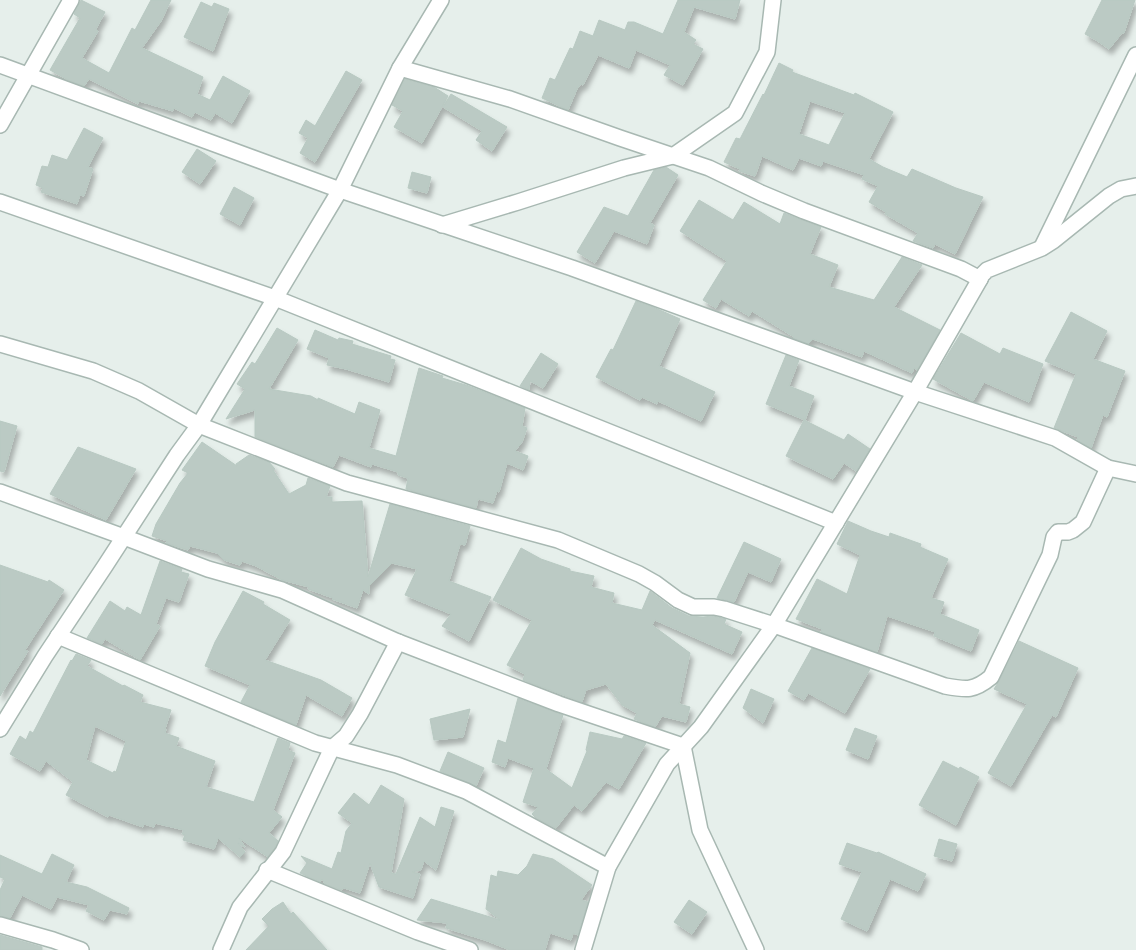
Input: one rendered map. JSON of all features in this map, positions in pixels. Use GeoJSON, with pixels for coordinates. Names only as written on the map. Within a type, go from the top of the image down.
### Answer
{"type":"FeatureCollection","features":[{"type":"Feature","properties":{"kind":"street"},"geometry":{"type":"LineString","coordinates":[[0,125],[71,0]]}},
{"type":"Feature","properties":{"kind":"street"},"geometry":{"type":"LineString","coordinates":[[0,730],[58,636],[199,425],[340,190],[400,68],[441,0]]}},
{"type":"Feature","properties":{"kind":"street"},"geometry":{"type":"LineString","coordinates":[[442,225],[624,168],[672,156],[736,112],[767,52],[773,0]]}},
{"type":"Feature","properties":{"kind":"street"},"geometry":{"type":"LineString","coordinates":[[1042,248],[1136,55]]}},
{"type":"Feature","properties":{"kind":"street"},"geometry":{"type":"LineString","coordinates":[[0,64],[340,190],[572,268],[915,392],[1055,438],[1108,468],[1136,474]]}},
{"type":"Feature","properties":{"kind":"street"},"geometry":{"type":"LineString","coordinates":[[400,68],[510,98],[709,168],[761,193],[961,269],[980,279]]}},
{"type":"Feature","properties":{"kind":"street"},"geometry":{"type":"LineString","coordinates":[[583,950],[608,867],[667,764],[702,728],[774,625],[915,392],[982,275],[987,270],[1042,248],[1109,196],[1136,186]]}},
{"type":"Feature","properties":{"kind":"street"},"geometry":{"type":"LineString","coordinates":[[0,202],[275,298],[836,523]]}},
{"type":"Feature","properties":{"kind":"street"},"geometry":{"type":"LineString","coordinates":[[0,344],[93,371],[140,391],[199,425],[347,483],[558,540],[639,574],[678,600],[693,607],[724,609],[945,686],[964,689],[980,686],[991,677],[1050,555],[1054,537],[1058,532],[1073,530],[1083,522],[1108,468]]}},
{"type":"Feature","properties":{"kind":"street"},"geometry":{"type":"LineString","coordinates":[[0,492],[208,569],[282,590],[398,642],[559,704],[683,746]]}},
{"type":"Feature","properties":{"kind":"street"},"geometry":{"type":"LineString","coordinates":[[58,636],[315,743],[397,765],[466,791],[608,867]]}},
{"type":"Feature","properties":{"kind":"street"},"geometry":{"type":"LineString","coordinates":[[221,950],[240,907],[282,852],[332,748],[346,736],[360,714],[398,642]]}},
{"type":"Feature","properties":{"kind":"street"},"geometry":{"type":"LineString","coordinates":[[683,746],[700,830],[756,950]]}},
{"type":"Feature","properties":{"kind":"street"},"geometry":{"type":"LineString","coordinates":[[267,870],[418,932],[470,950]]}},
{"type":"Feature","properties":{"kind":"street"},"geometry":{"type":"LineString","coordinates":[[0,925],[81,950]]}},
{"type":"Feature","properties":{"kind":"building"},"geometry":{"type":"Polygon","coordinates":[[[81,0],[105,12],[96,29],[98,31],[82,58],[109,73],[132,28],[135,30],[151,0],[171,0],[161,21],[142,48],[203,77],[197,94],[210,100],[223,76],[250,91],[232,123],[215,113],[211,120],[195,112],[192,117],[174,108],[173,111],[139,101],[138,104],[89,79],[84,86],[50,70],[80,18],[74,14],[81,0]]]}},
{"type":"Feature","properties":{"kind":"building"},"geometry":{"type":"Polygon","coordinates":[[[678,0],[740,0],[735,19],[694,7],[684,32],[696,40],[693,44],[703,49],[683,85],[664,75],[670,65],[636,50],[629,68],[598,55],[583,85],[581,84],[577,89],[568,110],[542,98],[550,78],[555,80],[570,48],[573,49],[580,31],[593,36],[599,20],[625,30],[628,22],[634,22],[663,34],[678,0]]]}},
{"type":"Feature","properties":{"kind":"building"},"geometry":{"type":"Polygon","coordinates":[[[1102,0],[1135,0],[1124,33],[1109,49],[1085,34],[1102,0]]]}},
{"type":"Feature","properties":{"kind":"building"},"geometry":{"type":"Polygon","coordinates":[[[201,2],[212,7],[214,3],[229,9],[213,51],[184,37],[201,2]]]}},
{"type":"Feature","properties":{"kind":"building"},"geometry":{"type":"Polygon","coordinates":[[[779,63],[793,70],[792,72],[854,95],[855,93],[893,112],[869,159],[907,177],[912,169],[956,188],[983,197],[955,254],[935,244],[933,248],[913,241],[918,233],[885,214],[886,212],[869,202],[878,186],[862,179],[864,175],[823,161],[821,166],[799,158],[793,170],[762,156],[755,176],[739,171],[740,169],[724,162],[736,138],[740,139],[779,63]],[[810,101],[799,134],[829,145],[845,113],[810,101]]]}},
{"type":"Feature","properties":{"kind":"building"},"geometry":{"type":"Polygon","coordinates":[[[346,71],[362,80],[315,162],[300,153],[308,138],[299,133],[306,120],[315,126],[346,71]]]}},
{"type":"Feature","properties":{"kind":"building"},"geometry":{"type":"Polygon","coordinates":[[[405,79],[434,87],[448,96],[422,143],[394,127],[403,111],[392,105],[405,79]]]}},
{"type":"Feature","properties":{"kind":"building"},"geometry":{"type":"Polygon","coordinates":[[[451,94],[507,127],[492,151],[476,140],[482,131],[443,107],[451,94]]]}},
{"type":"Feature","properties":{"kind":"building"},"geometry":{"type":"Polygon","coordinates":[[[84,128],[103,138],[88,167],[93,169],[84,196],[80,195],[77,204],[41,192],[43,188],[36,185],[42,166],[48,167],[52,155],[67,160],[84,128]]]}},
{"type":"Feature","properties":{"kind":"building"},"geometry":{"type":"Polygon","coordinates":[[[197,149],[216,161],[200,184],[182,172],[197,149]]]}},
{"type":"Feature","properties":{"kind":"building"},"geometry":{"type":"Polygon","coordinates":[[[666,167],[678,175],[650,223],[654,225],[647,244],[614,231],[595,263],[577,252],[604,207],[628,216],[654,170],[666,167]]]}},
{"type":"Feature","properties":{"kind":"building"},"geometry":{"type":"Polygon","coordinates":[[[412,172],[431,177],[427,193],[408,188],[412,172]]]}},
{"type":"Feature","properties":{"kind":"building"},"geometry":{"type":"Polygon","coordinates":[[[234,187],[254,198],[240,225],[220,214],[234,187]]]}},
{"type":"Feature","properties":{"kind":"building"},"geometry":{"type":"Polygon","coordinates":[[[699,200],[733,220],[744,202],[780,224],[784,213],[821,227],[810,254],[838,265],[829,287],[874,300],[902,257],[922,265],[894,307],[940,330],[917,370],[914,368],[912,373],[864,351],[862,357],[813,339],[808,344],[793,338],[752,311],[749,316],[721,299],[716,308],[703,300],[727,261],[680,231],[699,200]]]}},
{"type":"Feature","properties":{"kind":"building"},"geometry":{"type":"Polygon","coordinates":[[[636,301],[680,319],[659,366],[715,392],[701,421],[658,401],[657,404],[642,397],[640,400],[596,377],[611,349],[613,350],[636,301]]]}},
{"type":"Feature","properties":{"kind":"building"},"geometry":{"type":"Polygon","coordinates":[[[1071,312],[1107,331],[1093,359],[1125,371],[1107,417],[1103,415],[1091,448],[1077,440],[1078,437],[1054,428],[1076,374],[1045,361],[1071,312]]]}},
{"type":"Feature","properties":{"kind":"building"},"geometry":{"type":"Polygon","coordinates":[[[277,328],[298,340],[269,389],[311,396],[318,400],[318,398],[355,414],[359,402],[380,410],[369,448],[396,456],[419,368],[525,408],[522,426],[527,428],[522,442],[515,451],[528,456],[523,470],[507,463],[499,492],[497,491],[493,503],[478,499],[476,508],[406,489],[408,478],[398,475],[398,472],[372,464],[371,467],[339,455],[333,467],[255,437],[255,410],[226,419],[245,389],[237,384],[252,362],[255,364],[277,328]]]}},
{"type":"Feature","properties":{"kind":"building"},"geometry":{"type":"Polygon","coordinates":[[[315,330],[338,340],[339,338],[353,341],[352,344],[391,356],[390,359],[395,360],[389,382],[327,365],[329,358],[307,349],[315,330]]]}},
{"type":"Feature","properties":{"kind":"building"},"geometry":{"type":"Polygon","coordinates":[[[961,333],[1000,354],[1003,348],[1043,364],[1029,402],[984,382],[973,401],[933,379],[961,333]]]}},
{"type":"Feature","properties":{"kind":"building"},"geometry":{"type":"Polygon","coordinates":[[[541,353],[558,364],[543,388],[530,381],[529,390],[520,386],[541,353]]]}},
{"type":"Feature","properties":{"kind":"building"},"geometry":{"type":"Polygon","coordinates":[[[786,355],[799,360],[789,386],[814,396],[805,420],[766,404],[786,355]]]}},
{"type":"Feature","properties":{"kind":"building"},"geometry":{"type":"Polygon","coordinates":[[[804,420],[844,440],[848,434],[870,449],[856,471],[844,463],[833,479],[786,456],[804,420]]]}},
{"type":"Feature","properties":{"kind":"building"},"geometry":{"type":"Polygon","coordinates":[[[0,421],[17,426],[4,472],[0,471],[0,421]]]}},
{"type":"Feature","properties":{"kind":"building"},"geometry":{"type":"Polygon","coordinates":[[[202,442],[237,466],[236,464],[249,455],[269,462],[289,494],[306,485],[308,478],[330,486],[326,497],[332,497],[332,502],[362,501],[368,577],[390,504],[470,526],[465,545],[460,544],[449,581],[491,597],[469,641],[442,626],[451,614],[405,595],[417,569],[392,563],[369,586],[369,594],[363,590],[357,608],[308,589],[309,587],[282,580],[242,561],[240,565],[224,560],[217,553],[190,546],[188,550],[152,536],[156,524],[188,473],[182,470],[202,442]]]}},
{"type":"Feature","properties":{"kind":"building"},"geometry":{"type":"Polygon","coordinates":[[[78,447],[136,469],[106,520],[50,494],[78,447]]]}},
{"type":"Feature","properties":{"kind":"building"},"geometry":{"type":"Polygon","coordinates":[[[848,521],[889,537],[890,533],[921,544],[920,547],[948,559],[931,598],[944,602],[940,614],[979,630],[971,651],[934,636],[935,632],[887,616],[877,652],[821,632],[822,629],[796,619],[817,579],[847,594],[860,555],[837,544],[848,521]]]}},
{"type":"Feature","properties":{"kind":"building"},"geometry":{"type":"Polygon","coordinates":[[[744,542],[781,559],[771,582],[748,572],[734,602],[717,598],[744,542]]]}},
{"type":"Feature","properties":{"kind":"building"},"geometry":{"type":"Polygon","coordinates":[[[521,548],[541,559],[570,569],[570,571],[594,576],[591,587],[614,593],[612,603],[642,610],[650,591],[672,608],[689,616],[713,616],[726,619],[724,624],[742,632],[732,654],[655,620],[652,625],[690,653],[679,704],[690,707],[686,722],[662,716],[655,727],[634,719],[637,713],[622,705],[606,684],[586,690],[582,702],[523,680],[525,674],[507,665],[532,620],[493,600],[521,548]]]}},
{"type":"Feature","properties":{"kind":"building"},"geometry":{"type":"Polygon","coordinates":[[[160,561],[182,569],[181,572],[189,574],[179,602],[166,598],[156,624],[160,626],[140,660],[105,639],[102,644],[87,638],[110,601],[125,611],[127,607],[141,615],[160,561]]]}},
{"type":"Feature","properties":{"kind":"building"},"geometry":{"type":"Polygon","coordinates":[[[0,565],[48,582],[49,580],[64,590],[25,650],[28,651],[0,696],[0,565]]]}},
{"type":"Feature","properties":{"kind":"building"},"geometry":{"type":"Polygon","coordinates":[[[243,591],[264,602],[263,604],[290,620],[265,660],[321,680],[352,698],[342,716],[306,695],[296,725],[241,702],[250,685],[205,666],[215,642],[243,591]]]}},
{"type":"Feature","properties":{"kind":"building"},"geometry":{"type":"Polygon","coordinates":[[[1019,641],[1078,668],[1056,717],[1052,715],[1011,786],[988,773],[1027,704],[994,689],[1019,641]]]}},
{"type":"Feature","properties":{"kind":"building"},"geometry":{"type":"Polygon","coordinates":[[[812,648],[870,669],[845,713],[808,693],[804,700],[788,691],[812,648]]]}},
{"type":"Feature","properties":{"kind":"building"},"geometry":{"type":"Polygon","coordinates":[[[76,654],[91,660],[87,666],[143,695],[140,702],[171,710],[165,733],[179,738],[176,746],[215,761],[206,787],[254,802],[278,738],[290,743],[288,750],[295,753],[273,810],[282,817],[269,833],[278,841],[268,857],[239,838],[245,847],[238,843],[245,852],[240,857],[218,838],[214,849],[183,840],[185,835],[182,834],[184,830],[155,823],[154,827],[144,824],[143,827],[109,815],[108,817],[66,795],[73,782],[46,761],[40,771],[10,754],[20,736],[26,740],[30,731],[33,733],[76,654]],[[95,726],[86,760],[113,773],[114,771],[116,772],[126,741],[95,726]]]}},
{"type":"Feature","properties":{"kind":"building"},"geometry":{"type":"Polygon","coordinates":[[[751,689],[774,699],[763,723],[743,708],[751,689]]]}},
{"type":"Feature","properties":{"kind":"building"},"geometry":{"type":"Polygon","coordinates":[[[518,698],[563,715],[546,769],[572,788],[587,751],[590,732],[622,739],[624,736],[646,743],[619,789],[606,782],[582,811],[574,805],[556,828],[536,818],[532,814],[538,807],[523,802],[534,768],[508,758],[505,767],[492,762],[498,740],[506,743],[518,698]]]}},
{"type":"Feature","properties":{"kind":"building"},"geometry":{"type":"Polygon","coordinates":[[[470,709],[463,737],[434,740],[430,719],[470,709]]]}},
{"type":"Feature","properties":{"kind":"building"},"geometry":{"type":"Polygon","coordinates":[[[855,728],[877,736],[868,759],[846,750],[855,728]]]}},
{"type":"Feature","properties":{"kind":"building"},"geometry":{"type":"Polygon","coordinates":[[[448,752],[484,768],[476,786],[440,771],[448,752]]]}},
{"type":"Feature","properties":{"kind":"building"},"geometry":{"type":"Polygon","coordinates":[[[943,761],[979,777],[956,825],[919,805],[943,761]]]}},
{"type":"Feature","properties":{"kind":"building"},"geometry":{"type":"Polygon","coordinates":[[[381,785],[404,799],[391,873],[396,874],[420,817],[435,827],[441,807],[454,811],[436,870],[424,861],[421,870],[412,872],[420,874],[413,898],[379,887],[370,863],[360,893],[344,888],[341,890],[325,884],[322,879],[320,882],[300,873],[307,863],[301,856],[332,869],[338,852],[341,853],[346,831],[352,823],[338,813],[354,793],[369,805],[381,785]]]}},
{"type":"Feature","properties":{"kind":"building"},"geometry":{"type":"Polygon","coordinates":[[[939,839],[957,844],[952,861],[934,856],[939,839]]]}},
{"type":"Feature","properties":{"kind":"building"},"geometry":{"type":"Polygon","coordinates":[[[847,843],[878,852],[926,874],[918,891],[890,879],[867,931],[841,919],[862,872],[839,864],[847,843]]]}},
{"type":"Feature","properties":{"kind":"building"},"geometry":{"type":"Polygon","coordinates":[[[52,854],[74,865],[66,882],[87,887],[129,908],[127,914],[110,910],[104,920],[86,911],[89,905],[57,897],[51,909],[22,895],[10,918],[0,916],[0,890],[5,879],[0,877],[0,855],[42,874],[52,854]]]}},
{"type":"Feature","properties":{"kind":"building"},"geometry":{"type":"Polygon","coordinates":[[[533,854],[553,859],[592,885],[581,900],[588,902],[578,935],[573,933],[571,940],[550,933],[545,950],[510,950],[446,928],[447,923],[417,920],[431,899],[500,920],[486,909],[491,875],[497,877],[498,871],[518,875],[527,866],[533,854]]]}},
{"type":"Feature","properties":{"kind":"building"},"geometry":{"type":"Polygon","coordinates":[[[689,900],[707,912],[692,934],[674,922],[689,900]]]}},
{"type":"Feature","properties":{"kind":"building"},"geometry":{"type":"Polygon","coordinates":[[[283,902],[291,914],[293,912],[327,950],[246,950],[269,926],[262,919],[283,902]]]}},
{"type":"Feature","properties":{"kind":"building"},"geometry":{"type":"Polygon","coordinates":[[[0,935],[42,947],[42,950],[0,950],[0,935]]]}}]}
